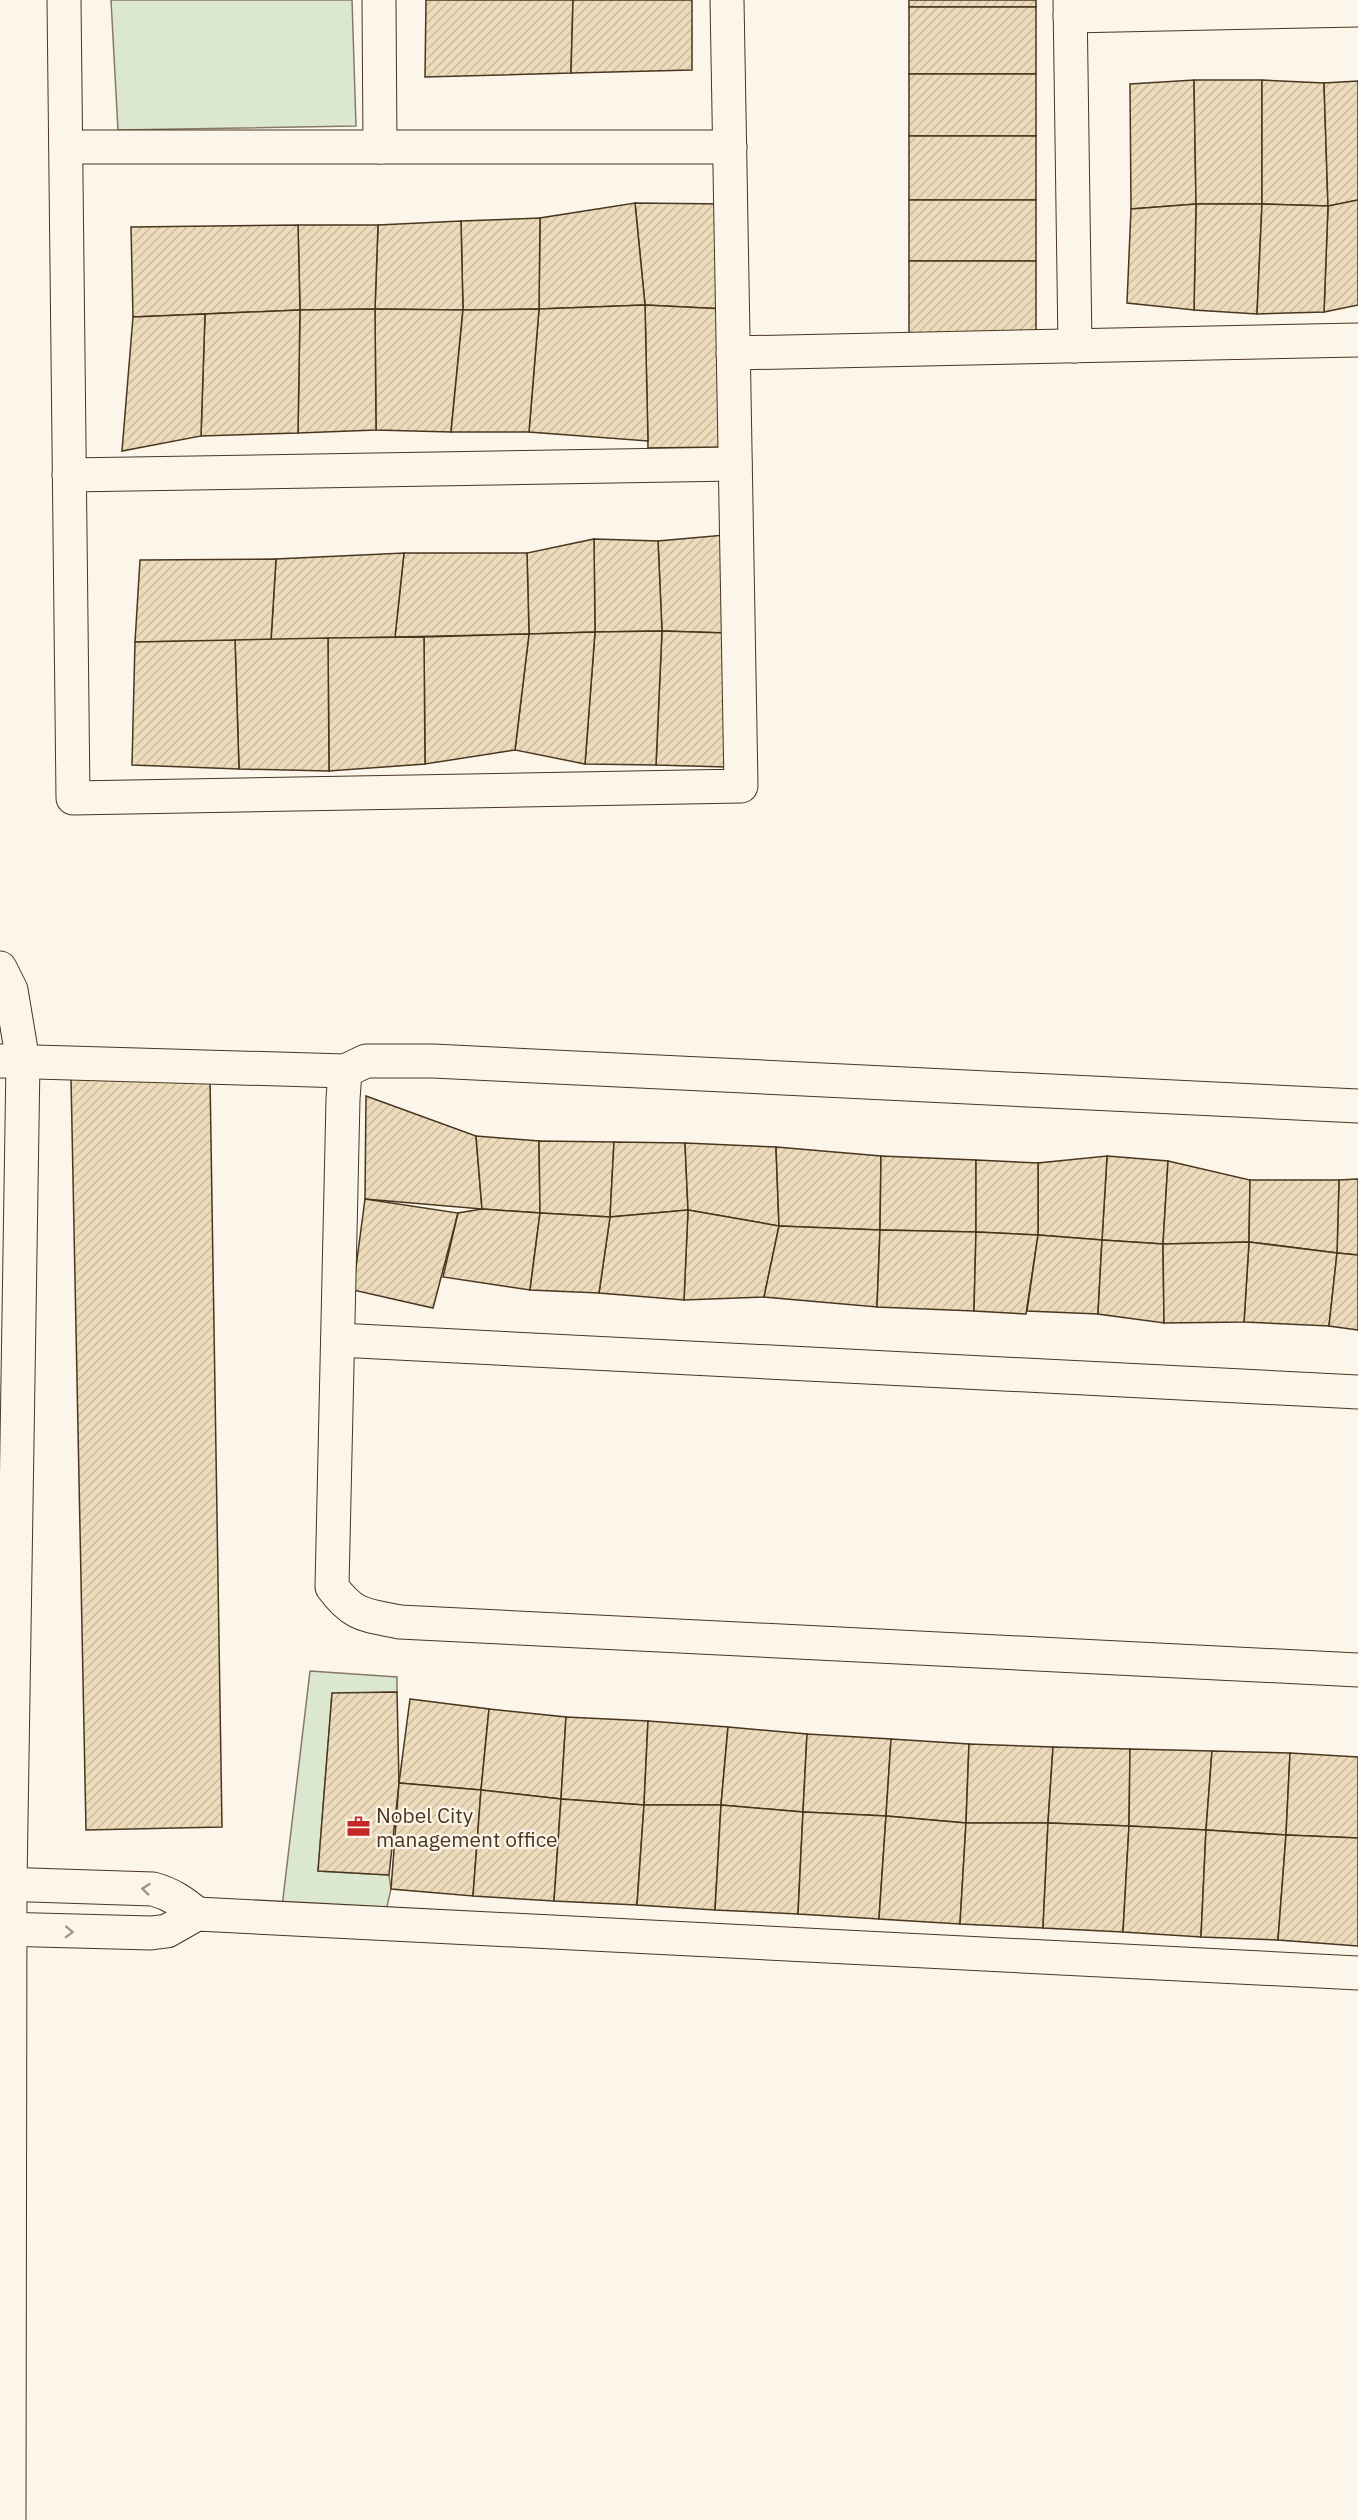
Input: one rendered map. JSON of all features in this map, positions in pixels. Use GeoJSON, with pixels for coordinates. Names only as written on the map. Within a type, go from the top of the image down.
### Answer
{"type":"FeatureCollection","features":[{"type":"Feature","properties":{"kind":"street"},"geometry":{"type":"LineString","coordinates":[[64,0],[73,798],[741,786],[727,0]]}},
{"type":"Feature","properties":{"kind":"street"},"geometry":{"type":"LineString","coordinates":[[379,0],[380,147]]}},
{"type":"Feature","properties":{"kind":"street"},"geometry":{"type":"LineString","coordinates":[[1075,346],[1070,8],[1358,10]]}},
{"type":"Feature","properties":{"kind":"street"},"geometry":{"type":"LineString","coordinates":[[66,147],[730,147]]}},
{"type":"Feature","properties":{"kind":"street"},"geometry":{"type":"LineString","coordinates":[[733,353],[1358,340]]}},
{"type":"Feature","properties":{"kind":"street"},"geometry":{"type":"LineString","coordinates":[[69,475],[735,464]]}},
{"type":"Feature","properties":{"kind":"street"},"geometry":{"type":"LineString","coordinates":[[0,968],[11,990],[5,1884],[9,2520]]}},
{"type":"Feature","properties":{"kind":"street"},"geometry":{"type":"LineString","coordinates":[[11,1062],[345,1071],[366,1061],[433,1061],[1358,1106]]}},
{"type":"Feature","properties":{"kind":"street"},"geometry":{"type":"LineString","coordinates":[[345,1071],[332,1587],[345,1606],[364,1615],[400,1622],[1358,1670]]}},
{"type":"Feature","properties":{"kind":"street"},"geometry":{"type":"LineString","coordinates":[[338,1340],[1358,1392]]}},
{"type":"Feature","properties":{"kind":"street"},"geometry":{"type":"LineString","coordinates":[[5,1884],[153,1889],[169,1894],[197,1914]]}},
{"type":"Feature","properties":{"kind":"street"},"geometry":{"type":"LineString","coordinates":[[5,1930],[151,1934],[167,1930],[197,1914],[1358,1972]]}},
{"type":"Feature","properties":{"kind":"green space"},"geometry":{"type":"Polygon","coordinates":[[[111,0],[352,0],[356,126],[118,130],[111,0]]]}},
{"type":"Feature","properties":{"kind":"green space"},"geometry":{"type":"Polygon","coordinates":[[[310,1671],[397,1677],[397,1692],[332,1694],[318,1871],[389,1875],[391,1889],[385,1915],[282,1907],[310,1671]]]}},
{"type":"Feature","properties":{"kind":"building"},"geometry":{"type":"Polygon","coordinates":[[[426,0],[573,0],[571,73],[425,77],[426,0]]]}},
{"type":"Feature","properties":{"kind":"building"},"geometry":{"type":"Polygon","coordinates":[[[573,0],[692,0],[692,70],[571,73],[573,0]]]}},
{"type":"Feature","properties":{"kind":"building"},"geometry":{"type":"Polygon","coordinates":[[[909,0],[1036,0],[1036,7],[909,7],[909,0]]]}},
{"type":"Feature","properties":{"kind":"building"},"geometry":{"type":"Polygon","coordinates":[[[909,7],[1036,7],[1036,74],[909,74],[909,7]]]}},
{"type":"Feature","properties":{"kind":"building"},"geometry":{"type":"Polygon","coordinates":[[[909,74],[1036,74],[1036,136],[909,136],[909,74]]]}},
{"type":"Feature","properties":{"kind":"building"},"geometry":{"type":"Polygon","coordinates":[[[1194,80],[1196,204],[1131,209],[1130,84],[1194,80]]]}},
{"type":"Feature","properties":{"kind":"building"},"geometry":{"type":"Polygon","coordinates":[[[1194,80],[1262,80],[1262,204],[1196,204],[1194,80]]]}},
{"type":"Feature","properties":{"kind":"building"},"geometry":{"type":"Polygon","coordinates":[[[1262,80],[1324,83],[1328,206],[1262,204],[1262,80]]]}},
{"type":"Feature","properties":{"kind":"building"},"geometry":{"type":"Polygon","coordinates":[[[1358,81],[1358,200],[1328,206],[1324,83],[1358,81]]]}},
{"type":"Feature","properties":{"kind":"building"},"geometry":{"type":"Polygon","coordinates":[[[909,136],[1036,136],[1036,200],[909,200],[909,136]]]}},
{"type":"Feature","properties":{"kind":"building"},"geometry":{"type":"Polygon","coordinates":[[[909,200],[1036,200],[1036,261],[909,261],[909,200]]]}},
{"type":"Feature","properties":{"kind":"building"},"geometry":{"type":"Polygon","coordinates":[[[1358,200],[1358,305],[1324,312],[1328,206],[1358,200]]]}},
{"type":"Feature","properties":{"kind":"building"},"geometry":{"type":"Polygon","coordinates":[[[635,203],[725,204],[725,309],[645,305],[635,203]]]}},
{"type":"Feature","properties":{"kind":"building"},"geometry":{"type":"Polygon","coordinates":[[[635,203],[645,305],[539,309],[540,218],[635,203]]]}},
{"type":"Feature","properties":{"kind":"building"},"geometry":{"type":"Polygon","coordinates":[[[1196,204],[1262,204],[1257,314],[1194,310],[1196,204]]]}},
{"type":"Feature","properties":{"kind":"building"},"geometry":{"type":"Polygon","coordinates":[[[1196,204],[1194,310],[1127,303],[1131,209],[1196,204]]]}},
{"type":"Feature","properties":{"kind":"building"},"geometry":{"type":"Polygon","coordinates":[[[1262,204],[1328,206],[1324,312],[1257,314],[1262,204]]]}},
{"type":"Feature","properties":{"kind":"building"},"geometry":{"type":"Polygon","coordinates":[[[540,218],[539,309],[463,310],[461,221],[540,218]]]}},
{"type":"Feature","properties":{"kind":"building"},"geometry":{"type":"Polygon","coordinates":[[[461,221],[463,310],[375,309],[378,225],[461,221]]]}},
{"type":"Feature","properties":{"kind":"building"},"geometry":{"type":"Polygon","coordinates":[[[298,225],[378,225],[375,309],[300,310],[298,225]]]}},
{"type":"Feature","properties":{"kind":"building"},"geometry":{"type":"Polygon","coordinates":[[[298,225],[300,310],[133,317],[131,227],[298,225]]]}},
{"type":"Feature","properties":{"kind":"building"},"geometry":{"type":"Polygon","coordinates":[[[909,261],[1036,261],[1036,335],[909,335],[909,261]]]}},
{"type":"Feature","properties":{"kind":"building"},"geometry":{"type":"Polygon","coordinates":[[[645,305],[725,309],[721,447],[648,448],[645,305]]]}},
{"type":"Feature","properties":{"kind":"building"},"geometry":{"type":"Polygon","coordinates":[[[645,305],[648,441],[529,432],[539,309],[645,305]]]}},
{"type":"Feature","properties":{"kind":"building"},"geometry":{"type":"Polygon","coordinates":[[[375,309],[463,310],[451,432],[376,430],[375,309]]]}},
{"type":"Feature","properties":{"kind":"building"},"geometry":{"type":"Polygon","coordinates":[[[375,309],[376,430],[298,433],[300,310],[375,309]]]}},
{"type":"Feature","properties":{"kind":"building"},"geometry":{"type":"Polygon","coordinates":[[[539,309],[529,432],[451,432],[463,310],[539,309]]]}},
{"type":"Feature","properties":{"kind":"building"},"geometry":{"type":"Polygon","coordinates":[[[300,310],[298,433],[201,436],[205,314],[300,310]]]}},
{"type":"Feature","properties":{"kind":"building"},"geometry":{"type":"Polygon","coordinates":[[[205,314],[201,436],[122,451],[133,317],[205,314]]]}},
{"type":"Feature","properties":{"kind":"building"},"geometry":{"type":"Polygon","coordinates":[[[725,535],[726,633],[662,631],[658,541],[725,535]]]}},
{"type":"Feature","properties":{"kind":"building"},"geometry":{"type":"Polygon","coordinates":[[[594,539],[658,541],[662,631],[595,632],[594,539]]]}},
{"type":"Feature","properties":{"kind":"building"},"geometry":{"type":"Polygon","coordinates":[[[594,539],[595,632],[529,634],[527,553],[594,539]]]}},
{"type":"Feature","properties":{"kind":"building"},"geometry":{"type":"Polygon","coordinates":[[[404,553],[527,553],[529,634],[395,637],[404,553]]]}},
{"type":"Feature","properties":{"kind":"building"},"geometry":{"type":"Polygon","coordinates":[[[404,553],[395,637],[271,640],[276,559],[404,553]]]}},
{"type":"Feature","properties":{"kind":"building"},"geometry":{"type":"Polygon","coordinates":[[[276,559],[271,640],[135,642],[140,560],[276,559]]]}},
{"type":"Feature","properties":{"kind":"building"},"geometry":{"type":"Polygon","coordinates":[[[662,631],[726,633],[726,767],[656,765],[662,631]]]}},
{"type":"Feature","properties":{"kind":"building"},"geometry":{"type":"Polygon","coordinates":[[[662,631],[656,765],[585,764],[595,632],[662,631]]]}},
{"type":"Feature","properties":{"kind":"building"},"geometry":{"type":"Polygon","coordinates":[[[595,632],[585,764],[515,750],[529,634],[595,632]]]}},
{"type":"Feature","properties":{"kind":"building"},"geometry":{"type":"Polygon","coordinates":[[[529,634],[515,750],[425,764],[424,637],[529,634]]]}},
{"type":"Feature","properties":{"kind":"building"},"geometry":{"type":"Polygon","coordinates":[[[424,637],[425,764],[329,771],[328,638],[424,637]]]}},
{"type":"Feature","properties":{"kind":"building"},"geometry":{"type":"Polygon","coordinates":[[[328,638],[329,771],[239,769],[235,640],[328,638]]]}},
{"type":"Feature","properties":{"kind":"building"},"geometry":{"type":"Polygon","coordinates":[[[235,640],[239,769],[132,765],[135,642],[235,640]]]}},
{"type":"Feature","properties":{"kind":"building"},"geometry":{"type":"Polygon","coordinates":[[[71,1078],[210,1078],[222,1827],[86,1830],[71,1078]]]}},
{"type":"Feature","properties":{"kind":"building"},"geometry":{"type":"Polygon","coordinates":[[[366,1096],[476,1136],[482,1209],[365,1199],[366,1096]]]}},
{"type":"Feature","properties":{"kind":"building"},"geometry":{"type":"Polygon","coordinates":[[[476,1136],[539,1141],[540,1213],[482,1209],[476,1136]]]}},
{"type":"Feature","properties":{"kind":"building"},"geometry":{"type":"Polygon","coordinates":[[[539,1141],[614,1142],[610,1217],[540,1213],[539,1141]]]}},
{"type":"Feature","properties":{"kind":"building"},"geometry":{"type":"Polygon","coordinates":[[[614,1142],[685,1143],[688,1210],[610,1217],[614,1142]]]}},
{"type":"Feature","properties":{"kind":"building"},"geometry":{"type":"Polygon","coordinates":[[[685,1143],[776,1147],[779,1226],[688,1210],[685,1143]]]}},
{"type":"Feature","properties":{"kind":"building"},"geometry":{"type":"Polygon","coordinates":[[[776,1147],[881,1156],[880,1230],[779,1226],[776,1147]]]}},
{"type":"Feature","properties":{"kind":"building"},"geometry":{"type":"Polygon","coordinates":[[[881,1156],[976,1160],[976,1232],[880,1230],[881,1156]]]}},
{"type":"Feature","properties":{"kind":"building"},"geometry":{"type":"Polygon","coordinates":[[[1107,1156],[1168,1161],[1163,1244],[1102,1240],[1107,1156]]]}},
{"type":"Feature","properties":{"kind":"building"},"geometry":{"type":"Polygon","coordinates":[[[1107,1156],[1102,1240],[1038,1235],[1038,1163],[1107,1156]]]}},
{"type":"Feature","properties":{"kind":"building"},"geometry":{"type":"Polygon","coordinates":[[[976,1160],[1038,1163],[1038,1235],[976,1232],[976,1160]]]}},
{"type":"Feature","properties":{"kind":"building"},"geometry":{"type":"Polygon","coordinates":[[[1168,1161],[1250,1180],[1249,1242],[1163,1244],[1168,1161]]]}},
{"type":"Feature","properties":{"kind":"building"},"geometry":{"type":"Polygon","coordinates":[[[1358,1179],[1358,1255],[1337,1253],[1339,1180],[1358,1179]]]}},
{"type":"Feature","properties":{"kind":"building"},"geometry":{"type":"Polygon","coordinates":[[[1250,1180],[1339,1180],[1337,1253],[1249,1242],[1250,1180]]]}},
{"type":"Feature","properties":{"kind":"building"},"geometry":{"type":"Polygon","coordinates":[[[365,1199],[458,1213],[433,1308],[353,1290],[365,1199]]]}},
{"type":"Feature","properties":{"kind":"building"},"geometry":{"type":"Polygon","coordinates":[[[482,1209],[540,1213],[530,1290],[443,1277],[458,1213],[482,1209]]]}},
{"type":"Feature","properties":{"kind":"building"},"geometry":{"type":"Polygon","coordinates":[[[688,1210],[779,1226],[764,1297],[684,1300],[688,1210]]]}},
{"type":"Feature","properties":{"kind":"building"},"geometry":{"type":"Polygon","coordinates":[[[688,1210],[684,1300],[599,1293],[610,1217],[688,1210]]]}},
{"type":"Feature","properties":{"kind":"building"},"geometry":{"type":"Polygon","coordinates":[[[540,1213],[610,1217],[599,1293],[530,1290],[540,1213]]]}},
{"type":"Feature","properties":{"kind":"building"},"geometry":{"type":"Polygon","coordinates":[[[779,1226],[880,1230],[877,1307],[764,1297],[779,1226]]]}},
{"type":"Feature","properties":{"kind":"building"},"geometry":{"type":"Polygon","coordinates":[[[880,1230],[976,1232],[974,1311],[877,1307],[880,1230]]]}},
{"type":"Feature","properties":{"kind":"building"},"geometry":{"type":"Polygon","coordinates":[[[976,1232],[1038,1235],[1026,1314],[974,1311],[976,1232]]]}},
{"type":"Feature","properties":{"kind":"building"},"geometry":{"type":"Polygon","coordinates":[[[1038,1235],[1102,1240],[1098,1314],[1027,1311],[1038,1235]]]}},
{"type":"Feature","properties":{"kind":"building"},"geometry":{"type":"Polygon","coordinates":[[[1102,1240],[1163,1244],[1164,1323],[1098,1314],[1102,1240]]]}},
{"type":"Feature","properties":{"kind":"building"},"geometry":{"type":"Polygon","coordinates":[[[1249,1242],[1337,1253],[1329,1326],[1244,1322],[1249,1242]]]}},
{"type":"Feature","properties":{"kind":"building"},"geometry":{"type":"Polygon","coordinates":[[[1249,1242],[1244,1322],[1164,1323],[1163,1244],[1249,1242]]]}},
{"type":"Feature","properties":{"kind":"building"},"geometry":{"type":"Polygon","coordinates":[[[1337,1253],[1358,1255],[1358,1330],[1329,1326],[1337,1253]]]}},
{"type":"Feature","properties":{"kind":"building","name":"Nobel City management office"},"geometry":{"type":"Polygon","coordinates":[[[397,1692],[399,1783],[389,1875],[318,1871],[332,1693],[397,1692]]]}},
{"type":"Feature","properties":{"kind":"building"},"geometry":{"type":"Polygon","coordinates":[[[410,1699],[489,1709],[481,1790],[399,1783],[410,1699]]]}},
{"type":"Feature","properties":{"kind":"building"},"geometry":{"type":"Polygon","coordinates":[[[489,1709],[566,1717],[561,1799],[481,1790],[489,1709]]]}},
{"type":"Feature","properties":{"kind":"building"},"geometry":{"type":"Polygon","coordinates":[[[566,1717],[648,1721],[644,1805],[561,1799],[566,1717]]]}},
{"type":"Feature","properties":{"kind":"building"},"geometry":{"type":"Polygon","coordinates":[[[648,1721],[728,1727],[721,1805],[644,1805],[648,1721]]]}},
{"type":"Feature","properties":{"kind":"building"},"geometry":{"type":"Polygon","coordinates":[[[728,1727],[807,1734],[803,1812],[721,1805],[728,1727]]]}},
{"type":"Feature","properties":{"kind":"building"},"geometry":{"type":"Polygon","coordinates":[[[807,1734],[891,1739],[886,1816],[803,1812],[807,1734]]]}},
{"type":"Feature","properties":{"kind":"building"},"geometry":{"type":"Polygon","coordinates":[[[891,1739],[969,1744],[966,1823],[886,1816],[891,1739]]]}},
{"type":"Feature","properties":{"kind":"building"},"geometry":{"type":"Polygon","coordinates":[[[969,1744],[1053,1747],[1048,1823],[966,1823],[969,1744]]]}},
{"type":"Feature","properties":{"kind":"building"},"geometry":{"type":"Polygon","coordinates":[[[1053,1747],[1130,1749],[1129,1826],[1048,1823],[1053,1747]]]}},
{"type":"Feature","properties":{"kind":"building"},"geometry":{"type":"Polygon","coordinates":[[[1130,1749],[1212,1751],[1206,1830],[1129,1826],[1130,1749]]]}},
{"type":"Feature","properties":{"kind":"building"},"geometry":{"type":"Polygon","coordinates":[[[1212,1751],[1290,1753],[1286,1835],[1206,1830],[1212,1751]]]}},
{"type":"Feature","properties":{"kind":"building"},"geometry":{"type":"Polygon","coordinates":[[[1290,1753],[1358,1757],[1358,1838],[1286,1835],[1290,1753]]]}},
{"type":"Feature","properties":{"kind":"building"},"geometry":{"type":"Polygon","coordinates":[[[399,1783],[481,1790],[473,1896],[391,1889],[399,1783]]]}},
{"type":"Feature","properties":{"kind":"building"},"geometry":{"type":"Polygon","coordinates":[[[481,1790],[561,1799],[554,1901],[473,1896],[481,1790]]]}},
{"type":"Feature","properties":{"kind":"building"},"geometry":{"type":"Polygon","coordinates":[[[561,1799],[644,1805],[637,1905],[554,1901],[561,1799]]]}},
{"type":"Feature","properties":{"kind":"building"},"geometry":{"type":"Polygon","coordinates":[[[644,1805],[721,1805],[715,1910],[637,1905],[644,1805]]]}},
{"type":"Feature","properties":{"kind":"building"},"geometry":{"type":"Polygon","coordinates":[[[721,1805],[803,1812],[798,1914],[715,1910],[721,1805]]]}},
{"type":"Feature","properties":{"kind":"building"},"geometry":{"type":"Polygon","coordinates":[[[803,1812],[886,1816],[879,1919],[798,1914],[803,1812]]]}},
{"type":"Feature","properties":{"kind":"building"},"geometry":{"type":"Polygon","coordinates":[[[886,1816],[966,1823],[960,1924],[879,1919],[886,1816]]]}},
{"type":"Feature","properties":{"kind":"building"},"geometry":{"type":"Polygon","coordinates":[[[966,1823],[1048,1823],[1043,1928],[960,1924],[966,1823]]]}},
{"type":"Feature","properties":{"kind":"building"},"geometry":{"type":"Polygon","coordinates":[[[1048,1823],[1129,1826],[1123,1932],[1043,1928],[1048,1823]]]}},
{"type":"Feature","properties":{"kind":"building"},"geometry":{"type":"Polygon","coordinates":[[[1129,1826],[1206,1830],[1201,1937],[1123,1932],[1129,1826]]]}},
{"type":"Feature","properties":{"kind":"building"},"geometry":{"type":"Polygon","coordinates":[[[1206,1830],[1286,1835],[1278,1940],[1201,1937],[1206,1830]]]}},
{"type":"Feature","properties":{"kind":"building"},"geometry":{"type":"Polygon","coordinates":[[[1286,1835],[1358,1838],[1358,1946],[1278,1940],[1286,1835]]]}},
{"type":"Feature","properties":{"kind":"place","name":"Nobel City management office"},"geometry":{"type":"Point","coordinates":[358,1827]}}]}
